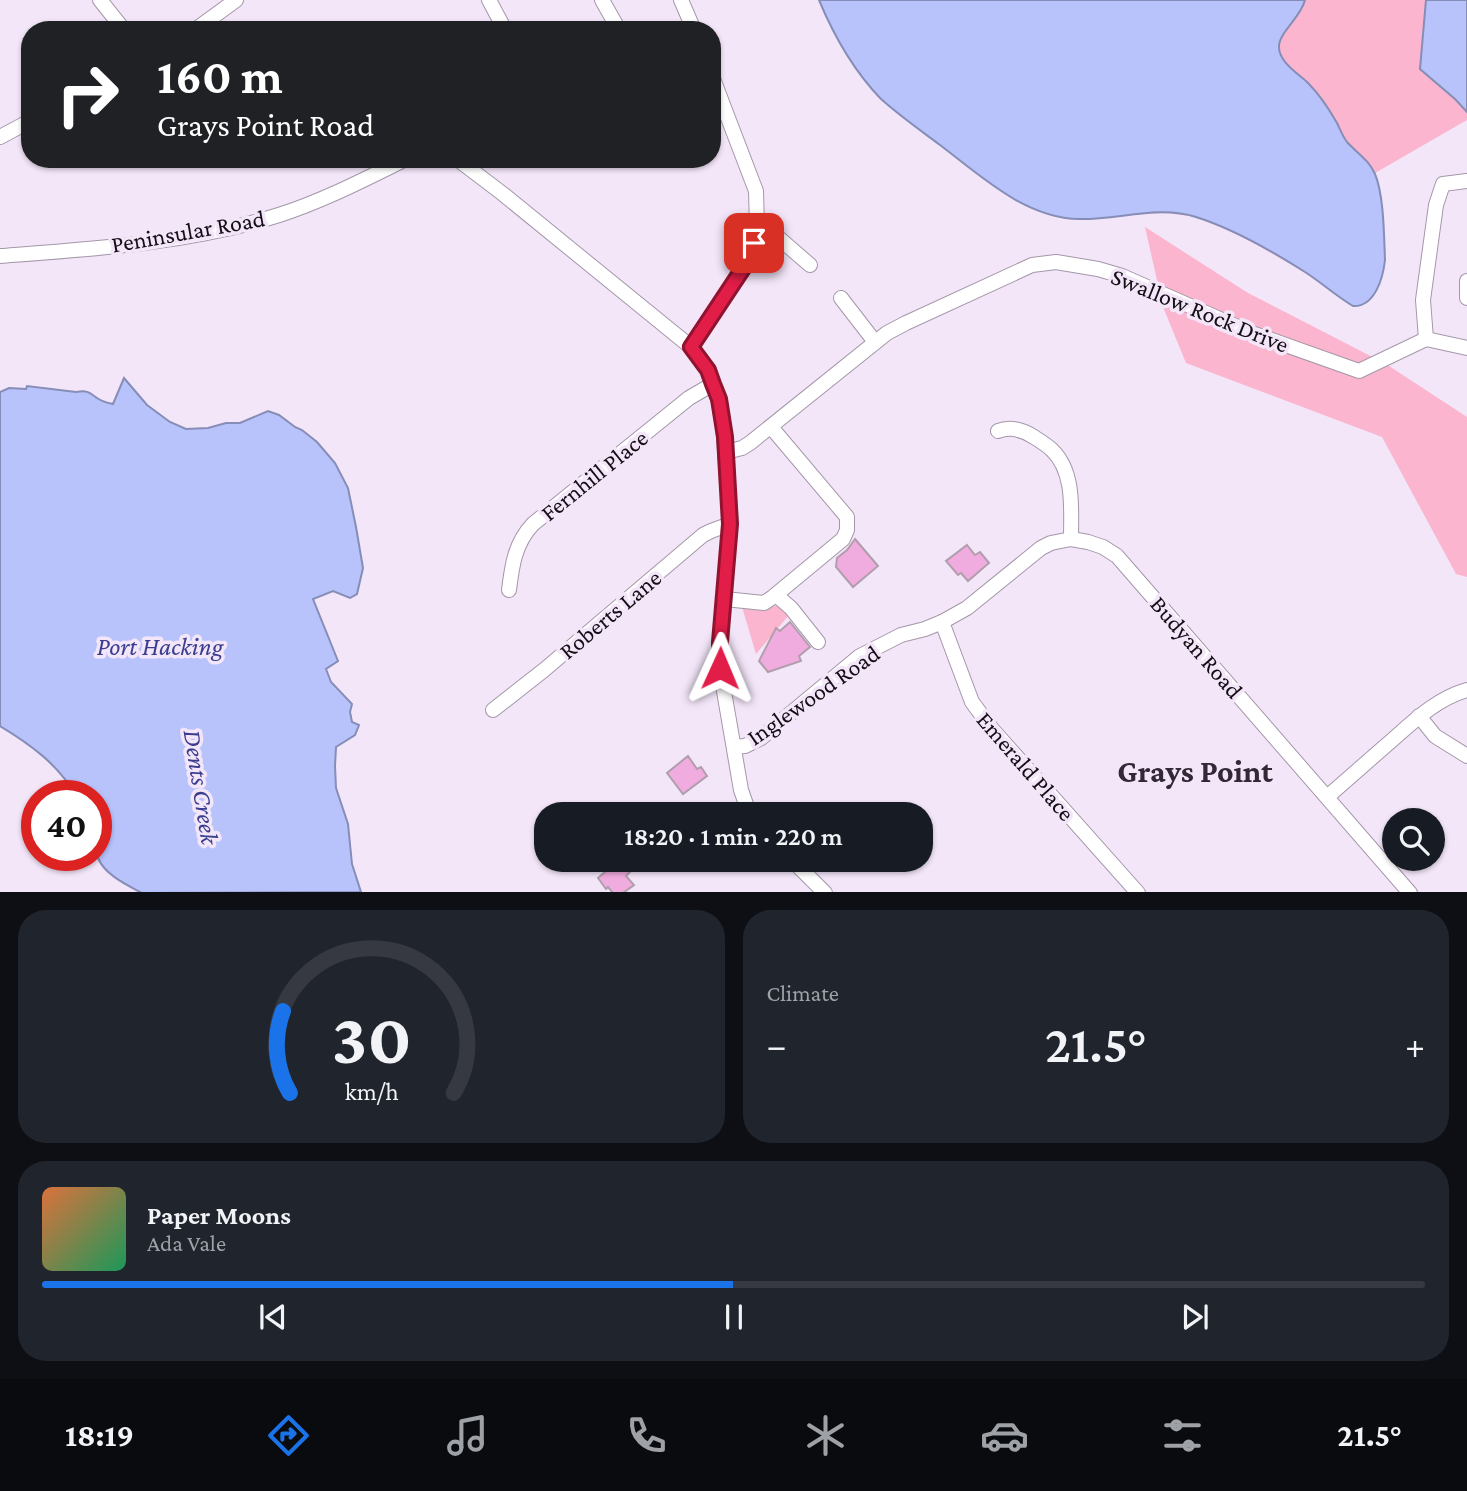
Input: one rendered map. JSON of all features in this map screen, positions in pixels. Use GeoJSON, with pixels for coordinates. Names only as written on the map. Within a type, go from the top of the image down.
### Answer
{"type":"FeatureCollection","features":[{"type":"Feature","properties":{"kind":"street"},"geometry":{"type":"LineString","coordinates":[[100,0],[117,21]]}},
{"type":"Feature","properties":{"kind":"street"},"geometry":{"type":"LineString","coordinates":[[207,21],[236,0]]}},
{"type":"Feature","properties":{"kind":"street"},"geometry":{"type":"LineString","coordinates":[[489,0],[500,21]]}},
{"type":"Feature","properties":{"kind":"street"},"geometry":{"type":"LineString","coordinates":[[602,0],[614,21]]}},
{"type":"Feature","properties":{"kind":"street"},"geometry":{"type":"LineString","coordinates":[[681,0],[690,21]]}},
{"type":"Feature","properties":{"kind":"street"},"geometry":{"type":"LineString","coordinates":[[691,347],[750,258],[757,228],[756,191],[721,100]]}},
{"type":"Feature","properties":{"kind":"street"},"geometry":{"type":"LineString","coordinates":[[0,137],[21,126]]}},
{"type":"Feature","properties":{"kind":"street","name":"Peninsular Road"},"geometry":{"type":"LineString","coordinates":[[0,256],[177,238],[233,227],[281,215],[318,201],[387,168]]}},
{"type":"Feature","properties":{"kind":"street"},"geometry":{"type":"LineString","coordinates":[[469,168],[691,347],[708,370],[723,421],[730,524],[720,668],[745,802]]}},
{"type":"Feature","properties":{"kind":"street"},"geometry":{"type":"LineString","coordinates":[[1467,181],[1443,184],[1436,205],[1423,300],[1426,339],[1467,348]]}},
{"type":"Feature","properties":{"kind":"street"},"geometry":{"type":"LineString","coordinates":[[757,228],[774,233],[810,265]]}},
{"type":"Feature","properties":{"kind":"street","name":"Swallow Rock Drive"},"geometry":{"type":"LineString","coordinates":[[726,453],[750,443],[876,342],[905,323],[1032,265],[1056,262],[1122,276],[1249,332],[1359,371],[1426,339]]}},
{"type":"Feature","properties":{"kind":"street"},"geometry":{"type":"LineString","coordinates":[[1467,281],[1467,298]]}},
{"type":"Feature","properties":{"kind":"street"},"geometry":{"type":"LineString","coordinates":[[841,298],[876,342]]}},
{"type":"Feature","properties":{"kind":"street","name":"Fernhill Place"},"geometry":{"type":"LineString","coordinates":[[509,590],[517,548],[533,524],[689,398],[713,384]]}},
{"type":"Feature","properties":{"kind":"street"},"geometry":{"type":"LineString","coordinates":[[725,599],[764,603],[843,539],[847,530],[847,517],[771,427]]}},
{"type":"Feature","properties":{"kind":"street"},"geometry":{"type":"LineString","coordinates":[[998,431],[1006,428],[1026,431],[1053,450],[1066,470],[1071,497],[1071,539]]}},
{"type":"Feature","properties":{"kind":"street","name":"Roberts Lane"},"geometry":{"type":"LineString","coordinates":[[493,710],[703,535],[730,524]]}},
{"type":"Feature","properties":{"kind":"street","name":"Inglewood Road"},"geometry":{"type":"LineString","coordinates":[[734,747],[745,746],[761,738],[860,656],[901,635],[942,622],[967,608],[1034,551],[1051,543],[1071,539]]}},
{"type":"Feature","properties":{"kind":"street","name":"Budyan Road"},"geometry":{"type":"LineString","coordinates":[[1071,539],[1103,547],[1117,556],[1410,892]]}},
{"type":"Feature","properties":{"kind":"street"},"geometry":{"type":"LineString","coordinates":[[776,595],[791,608],[818,642]]}},
{"type":"Feature","properties":{"kind":"street","name":"Emerald Place"},"geometry":{"type":"LineString","coordinates":[[942,622],[972,702],[992,729],[1138,892]]}},
{"type":"Feature","properties":{"kind":"street"},"geometry":{"type":"LineString","coordinates":[[1327,797],[1419,716],[1440,701],[1467,690]]}},
{"type":"Feature","properties":{"kind":"street"},"geometry":{"type":"LineString","coordinates":[[1419,716],[1435,736],[1467,756]]}},
{"type":"Feature","properties":{"kind":"street"},"geometry":{"type":"LineString","coordinates":[[804,872],[825,892]]}},
{"type":"Feature","properties":{"kind":"shaded area"},"geometry":{"type":"Polygon","coordinates":[[[856,0],[1426,0],[1420,69],[1467,112],[1467,120],[1375,173],[1381,206],[1383,270],[1370,298],[1361,306],[1353,306],[1304,272],[1261,247],[1196,217],[1167,213],[1069,219],[1029,206],[991,184],[856,0]]]}},
{"type":"Feature","properties":{"kind":"shaded area"},"geometry":{"type":"Polygon","coordinates":[[[1145,227],[1248,293],[1386,364],[1467,417],[1467,577],[1456,574],[1382,437],[1186,363],[1163,307],[1145,227]]]}},
{"type":"Feature","properties":{"kind":"shaded area"},"geometry":{"type":"Polygon","coordinates":[[[780,606],[789,615],[756,654],[742,607],[780,606]]]}},
{"type":"Feature","properties":{"kind":"water"},"geometry":{"type":"Polygon","coordinates":[[[819,0],[1305,0],[1282,36],[1280,52],[1285,62],[1320,97],[1346,140],[1375,174],[1382,204],[1385,260],[1376,290],[1367,302],[1353,306],[1305,272],[1266,249],[1196,217],[1167,212],[1079,219],[1059,217],[1022,203],[988,182],[881,99],[846,52],[819,0]]]}},
{"type":"Feature","properties":{"kind":"water"},"geometry":{"type":"Polygon","coordinates":[[[1426,0],[1467,0],[1467,112],[1420,69],[1426,0]]]}},
{"type":"Feature","properties":{"kind":"water","name":"Port Hacking"},"geometry":{"type":"Polygon","coordinates":[[[124,378],[147,405],[170,422],[186,429],[240,423],[268,411],[302,430],[317,442],[335,463],[348,488],[363,568],[357,594],[350,598],[333,591],[313,599],[338,661],[326,669],[331,682],[352,704],[352,722],[359,725],[355,735],[336,747],[335,766],[336,788],[348,824],[352,864],[361,892],[140,892],[108,871],[112,871],[112,780],[65,780],[43,756],[0,726],[0,392],[9,388],[26,389],[27,386],[85,391],[113,404],[124,378]]]}},
{"type":"Feature","properties":{"kind":"building"},"geometry":{"type":"Polygon","coordinates":[[[855,539],[878,566],[853,587],[836,567],[837,558],[855,539]]]}},
{"type":"Feature","properties":{"kind":"building"},"geometry":{"type":"Polygon","coordinates":[[[967,545],[975,555],[980,552],[989,563],[968,581],[961,573],[958,575],[946,561],[967,545]]]}},
{"type":"Feature","properties":{"kind":"building"},"geometry":{"type":"Polygon","coordinates":[[[790,622],[810,647],[799,656],[801,661],[768,672],[759,661],[776,628],[780,631],[790,622]]]}},
{"type":"Feature","properties":{"kind":"building"},"geometry":{"type":"Polygon","coordinates":[[[688,756],[697,769],[701,767],[707,776],[683,794],[667,773],[688,756]]]}},
{"type":"Feature","properties":{"kind":"building"},"geometry":{"type":"Polygon","coordinates":[[[605,872],[630,872],[626,876],[634,885],[624,892],[612,892],[608,887],[606,889],[598,878],[605,872]]]}},
{"type":"Feature","properties":{"kind":"district","name":"Grays Point"},"geometry":{"type":"Point","coordinates":[1195,771]}},
{"type":"Feature","properties":{"kind":"route"},"geometry":{"type":"LineString","coordinates":[[720,668],[730,524],[725,437],[719,399],[708,370],[691,347],[750,258],[754,243]]}},
{"type":"Feature","properties":{"kind":"water label","name":"Dents Creek"},"geometry":{"type":"Point","coordinates":[201,787]}}]}
